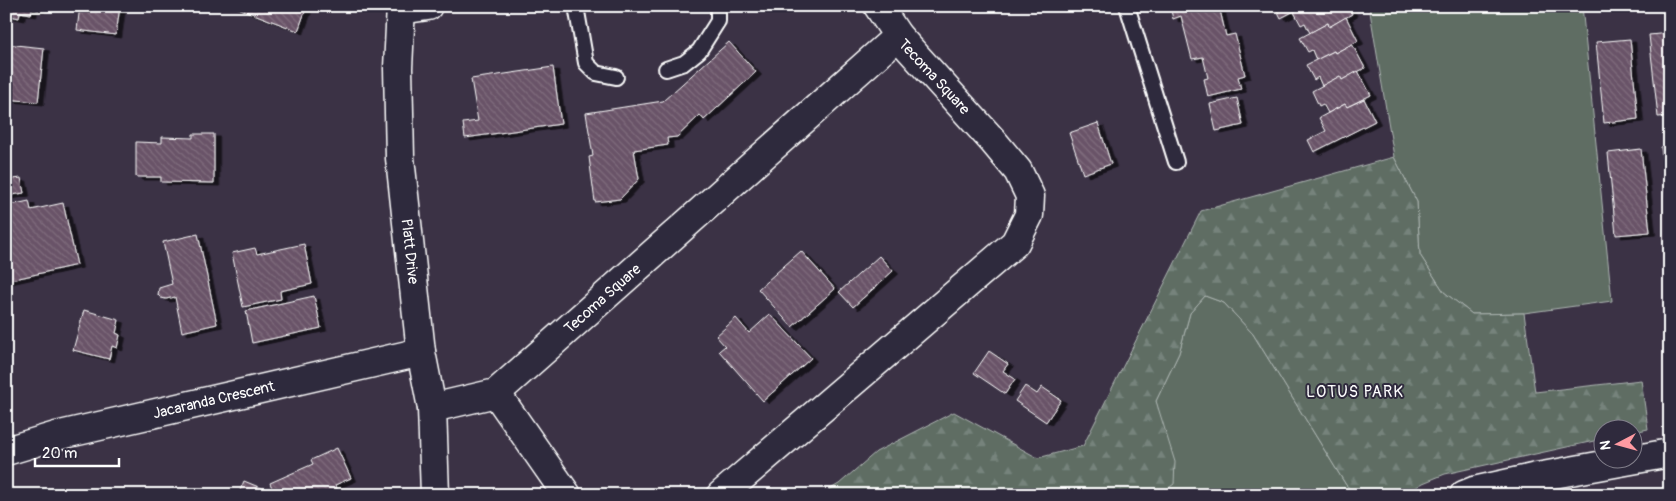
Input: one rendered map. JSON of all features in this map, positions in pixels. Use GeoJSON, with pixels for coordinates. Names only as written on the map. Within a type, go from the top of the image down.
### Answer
{"type":"FeatureCollection","features":[{"type":"Feature","properties":{"kind":"street"},"geometry":{"type":"LineString","coordinates":[[400,8],[428,6]]}},
{"type":"Feature","properties":{"kind":"street"},"geometry":{"type":"LineString","coordinates":[[878,6],[898,36]]}},
{"type":"Feature","properties":{"kind":"street","name":"Platt Drive"},"geometry":{"type":"LineString","coordinates":[[400,8],[398,68],[400,158],[421,352],[432,408],[435,495]]}},
{"type":"Feature","properties":{"kind":"street","name":"Tecoma Square"},"geometry":{"type":"LineString","coordinates":[[432,408],[496,393],[898,36],[1018,171],[1030,196],[1029,215],[1015,243],[721,495]]}},
{"type":"Feature","properties":{"kind":"street","name":"Jacaranda Crescent"},"geometry":{"type":"LineString","coordinates":[[6,451],[56,436],[421,352]]}},
{"type":"Feature","properties":{"kind":"street"},"geometry":{"type":"LineString","coordinates":[[496,393],[567,495]]}},
{"type":"Feature","properties":{"kind":"street"},"geometry":{"type":"LineString","coordinates":[[1464,495],[1537,477],[1670,453]]}},
{"type":"Feature","properties":{"kind":"lane"},"geometry":{"type":"LineString","coordinates":[[576,6],[586,63],[596,74],[616,77]]}},
{"type":"Feature","properties":{"kind":"lane"},"geometry":{"type":"LineString","coordinates":[[666,69],[684,63],[699,51],[718,22],[718,6]]}},
{"type":"Feature","properties":{"kind":"lane"},"geometry":{"type":"LineString","coordinates":[[1128,6],[1176,162]]}},
{"type":"Feature","properties":{"kind":"green space"},"geometry":{"type":"Polygon","coordinates":[[[1369,6],[1582,6],[1612,301],[1524,313],[1472,314],[1444,292],[1420,255],[1417,202],[1394,157],[1369,6]]]}},
{"type":"Feature","properties":{"kind":"green space"},"geometry":{"type":"Polygon","coordinates":[[[1394,157],[1417,202],[1420,255],[1444,292],[1472,314],[1524,313],[1535,392],[1641,380],[1648,429],[1644,430],[1644,418],[1594,418],[1594,441],[1445,474],[1423,483],[1404,495],[1357,495],[1346,485],[1253,334],[1224,303],[1205,296],[1190,313],[1179,353],[1156,401],[1175,462],[1174,484],[1159,495],[820,495],[839,484],[876,452],[954,412],[1038,458],[1083,446],[1201,211],[1394,157]]]}},
{"type":"Feature","properties":{"kind":"green space"},"geometry":{"type":"Polygon","coordinates":[[[1205,296],[1224,303],[1253,334],[1346,485],[1357,495],[1159,495],[1174,483],[1156,401],[1179,353],[1190,313],[1205,296]]]}},
{"type":"Feature","properties":{"kind":"building"},"geometry":{"type":"Polygon","coordinates":[[[6,6],[40,6],[39,10],[32,9],[31,14],[20,12],[19,18],[6,15],[6,6]]]}},
{"type":"Feature","properties":{"kind":"building"},"geometry":{"type":"Polygon","coordinates":[[[80,6],[120,6],[116,35],[77,30],[80,6]]]}},
{"type":"Feature","properties":{"kind":"building"},"geometry":{"type":"Polygon","coordinates":[[[233,6],[307,6],[298,31],[233,6]]]}},
{"type":"Feature","properties":{"kind":"building"},"geometry":{"type":"Polygon","coordinates":[[[1170,6],[1219,6],[1226,36],[1235,34],[1245,75],[1238,77],[1241,89],[1208,97],[1204,79],[1208,78],[1203,57],[1192,59],[1181,16],[1173,19],[1170,6]]]}},
{"type":"Feature","properties":{"kind":"building"},"geometry":{"type":"Polygon","coordinates":[[[1275,6],[1304,6],[1281,18],[1275,6]]]}},
{"type":"Feature","properties":{"kind":"building"},"geometry":{"type":"Polygon","coordinates":[[[1304,6],[1348,6],[1352,14],[1329,27],[1328,23],[1310,33],[1305,23],[1301,25],[1294,12],[1304,6]]]}},
{"type":"Feature","properties":{"kind":"building"},"geometry":{"type":"Polygon","coordinates":[[[1346,17],[1358,41],[1316,60],[1312,50],[1308,52],[1300,38],[1328,23],[1329,27],[1346,17]]]}},
{"type":"Feature","properties":{"kind":"building"},"geometry":{"type":"Polygon","coordinates":[[[1670,33],[1670,116],[1658,117],[1649,35],[1670,33]]]}},
{"type":"Feature","properties":{"kind":"building"},"geometry":{"type":"Polygon","coordinates":[[[1630,39],[1638,119],[1604,123],[1596,42],[1630,39]]]}},
{"type":"Feature","properties":{"kind":"building"},"geometry":{"type":"Polygon","coordinates":[[[729,42],[756,72],[704,120],[700,115],[677,137],[667,138],[668,145],[634,150],[639,179],[620,199],[595,202],[589,157],[593,156],[586,113],[663,101],[729,42]]]}},
{"type":"Feature","properties":{"kind":"building"},"geometry":{"type":"Polygon","coordinates":[[[6,44],[44,48],[38,102],[6,99],[6,44]]]}},
{"type":"Feature","properties":{"kind":"building"},"geometry":{"type":"Polygon","coordinates":[[[1352,44],[1365,68],[1342,80],[1340,76],[1322,86],[1318,77],[1314,80],[1306,65],[1352,44]]]}},
{"type":"Feature","properties":{"kind":"building"},"geometry":{"type":"Polygon","coordinates":[[[553,67],[561,124],[465,138],[463,123],[478,121],[471,79],[553,67]]]}},
{"type":"Feature","properties":{"kind":"building"},"geometry":{"type":"Polygon","coordinates":[[[1358,71],[1371,95],[1347,107],[1345,104],[1328,113],[1323,104],[1319,106],[1312,91],[1340,76],[1342,80],[1358,71]]]}},
{"type":"Feature","properties":{"kind":"building"},"geometry":{"type":"Polygon","coordinates":[[[1237,98],[1243,125],[1216,131],[1210,104],[1237,98]]]}},
{"type":"Feature","properties":{"kind":"building"},"geometry":{"type":"Polygon","coordinates":[[[1364,99],[1375,121],[1314,152],[1308,140],[1326,131],[1319,118],[1345,104],[1347,107],[1364,99]]]}},
{"type":"Feature","properties":{"kind":"building"},"geometry":{"type":"Polygon","coordinates":[[[1098,123],[1111,164],[1083,174],[1069,133],[1098,123]]]}},
{"type":"Feature","properties":{"kind":"building"},"geometry":{"type":"Polygon","coordinates":[[[193,134],[214,134],[214,183],[161,182],[161,177],[136,177],[136,142],[162,143],[162,137],[193,138],[193,134]]]}},
{"type":"Feature","properties":{"kind":"building"},"geometry":{"type":"Polygon","coordinates":[[[1670,146],[1670,231],[1661,147],[1670,146]]]}},
{"type":"Feature","properties":{"kind":"building"},"geometry":{"type":"Polygon","coordinates":[[[1641,149],[1650,232],[1616,235],[1608,153],[1641,149]]]}},
{"type":"Feature","properties":{"kind":"building"},"geometry":{"type":"Polygon","coordinates":[[[21,178],[24,193],[6,196],[6,180],[21,178]]]}},
{"type":"Feature","properties":{"kind":"building"},"geometry":{"type":"Polygon","coordinates":[[[29,201],[31,210],[63,203],[77,265],[6,281],[6,206],[29,201]]]}},
{"type":"Feature","properties":{"kind":"building"},"geometry":{"type":"Polygon","coordinates":[[[198,234],[217,324],[182,332],[175,297],[166,299],[158,295],[159,288],[172,284],[163,242],[198,234]]]}},
{"type":"Feature","properties":{"kind":"building"},"geometry":{"type":"Polygon","coordinates":[[[304,244],[312,284],[280,291],[281,299],[243,307],[232,253],[255,248],[257,254],[304,244]]]}},
{"type":"Feature","properties":{"kind":"building"},"geometry":{"type":"Polygon","coordinates":[[[801,251],[835,289],[792,327],[758,289],[801,251]]]}},
{"type":"Feature","properties":{"kind":"building"},"geometry":{"type":"Polygon","coordinates":[[[879,256],[893,271],[853,307],[839,292],[879,256]]]}},
{"type":"Feature","properties":{"kind":"building"},"geometry":{"type":"Polygon","coordinates":[[[314,296],[321,328],[252,343],[246,311],[314,296]]]}},
{"type":"Feature","properties":{"kind":"building"},"geometry":{"type":"Polygon","coordinates":[[[84,310],[119,320],[116,333],[120,335],[117,348],[112,346],[109,359],[73,350],[84,310]]]}},
{"type":"Feature","properties":{"kind":"building"},"geometry":{"type":"Polygon","coordinates":[[[770,314],[811,358],[763,401],[719,351],[725,346],[716,336],[736,318],[749,333],[770,314]]]}},
{"type":"Feature","properties":{"kind":"building"},"geometry":{"type":"Polygon","coordinates":[[[989,351],[1008,364],[1003,371],[1015,379],[1005,394],[974,373],[989,351]]]}},
{"type":"Feature","properties":{"kind":"building"},"geometry":{"type":"Polygon","coordinates":[[[1025,386],[1037,394],[1042,387],[1061,400],[1046,422],[1015,401],[1025,386]]]}},
{"type":"Feature","properties":{"kind":"building"},"geometry":{"type":"Polygon","coordinates":[[[337,448],[351,478],[335,485],[340,495],[275,495],[270,483],[313,464],[311,460],[337,448]]]}},
{"type":"Feature","properties":{"kind":"building"},"geometry":{"type":"Polygon","coordinates":[[[244,481],[266,490],[268,495],[238,495],[244,481]]]}},
{"type":"Feature","properties":{"kind":"district","name":"LOTUS PARK"},"geometry":{"type":"Point","coordinates":[1355,392]}}]}
